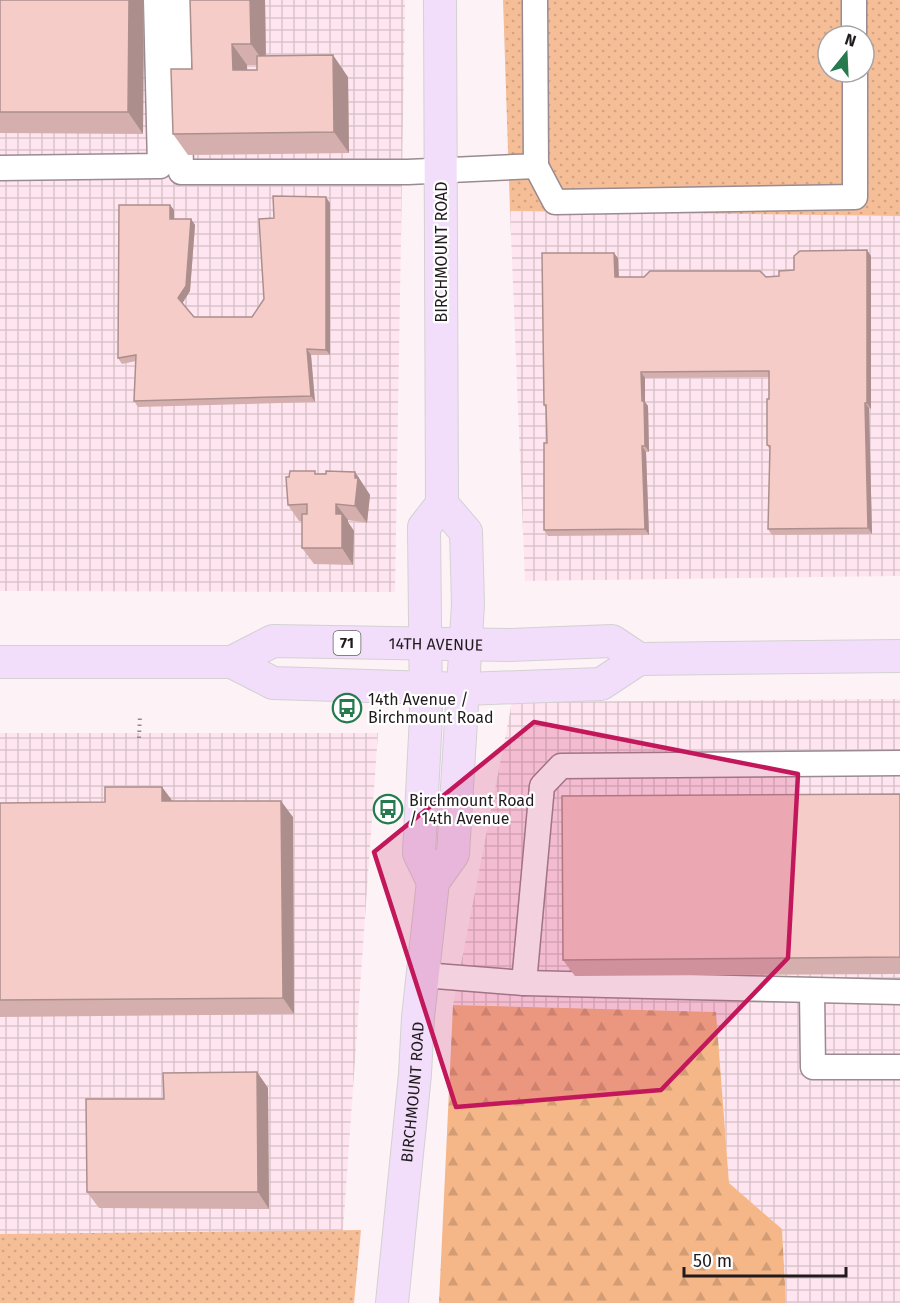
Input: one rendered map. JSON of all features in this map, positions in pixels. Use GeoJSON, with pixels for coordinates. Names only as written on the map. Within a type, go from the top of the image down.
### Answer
{"type":"FeatureCollection","features":[{"type":"Feature","properties":{"kind":"main road","name":"BIRCHMOUNT ROAD"},"geometry":{"type":"LineString","coordinates":[[392,1303],[434,882],[453,854],[467,643],[466,532],[442,504],[440,0]]}},
{"type":"Feature","properties":{"kind":"main road"},"geometry":{"type":"LineString","coordinates":[[434,882],[419,853],[426,688],[424,527],[442,504]]}},
{"type":"Feature","properties":{"kind":"main road","name":"14TH AVENUE"},"geometry":{"type":"LineString","coordinates":[[0,662],[232,662],[273,641],[509,645],[612,641],[639,660],[601,684],[465,689],[273,683],[232,662]]}},
{"type":"Feature","properties":{"kind":"main road"},"geometry":{"type":"LineString","coordinates":[[639,660],[900,656]]}},
{"type":"Feature","properties":{"kind":"lane"},"geometry":{"type":"LineString","coordinates":[[0,168],[160,166],[156,0]]}},
{"type":"Feature","properties":{"kind":"lane"},"geometry":{"type":"LineString","coordinates":[[178,0],[181,172],[408,172],[536,166]]}},
{"type":"Feature","properties":{"kind":"lane"},"geometry":{"type":"LineString","coordinates":[[535,0],[536,166],[555,202],[855,196],[855,84]]}},
{"type":"Feature","properties":{"kind":"lane"},"geometry":{"type":"LineString","coordinates":[[854,0],[854,24]]}},
{"type":"Feature","properties":{"kind":"lane"},"geometry":{"type":"LineString","coordinates":[[524,983],[542,786],[561,766],[900,763]]}},
{"type":"Feature","properties":{"kind":"lane"},"geometry":{"type":"LineString","coordinates":[[423,975],[524,983],[900,992]]}},
{"type":"Feature","properties":{"kind":"lane"},"geometry":{"type":"LineString","coordinates":[[812,990],[813,1067],[900,1067]]}},
{"type":"Feature","properties":{"kind":"path"},"geometry":{"type":"LineString","coordinates":[[139,738],[140,714]]}},
{"type":"Feature","properties":{"kind":"highlighted area"},"geometry":{"type":"Polygon","coordinates":[[[534,722],[798,774],[788,958],[661,1090],[456,1107],[374,852],[534,722]]]}},
{"type":"Feature","properties":{"kind":"shaded area"},"geometry":{"type":"Polygon","coordinates":[[[0,0],[405,0],[395,592],[0,591],[0,0]]]}},
{"type":"Feature","properties":{"kind":"shaded area"},"geometry":{"type":"Polygon","coordinates":[[[503,0],[900,0],[900,216],[510,211],[503,0]]]}},
{"type":"Feature","properties":{"kind":"shaded area"},"geometry":{"type":"Polygon","coordinates":[[[510,211],[900,216],[900,576],[525,581],[510,211]]]}},
{"type":"Feature","properties":{"kind":"shaded area"},"geometry":{"type":"Polygon","coordinates":[[[900,699],[900,1303],[786,1303],[782,1229],[729,1183],[716,1012],[453,1005],[512,702],[900,699]]]}},
{"type":"Feature","properties":{"kind":"shaded area"},"geometry":{"type":"Polygon","coordinates":[[[0,733],[378,733],[343,1231],[0,1234],[0,733]]]}},
{"type":"Feature","properties":{"kind":"shaded area"},"geometry":{"type":"Polygon","coordinates":[[[361,1230],[354,1303],[0,1303],[0,1234],[361,1230]]]}},
{"type":"Feature","properties":{"kind":"green space"},"geometry":{"type":"Polygon","coordinates":[[[453,1005],[716,1012],[729,1183],[782,1229],[786,1303],[439,1303],[453,1005]]]}},
{"type":"Feature","properties":{"kind":"building"},"geometry":{"type":"Polygon","coordinates":[[[0,0],[129,0],[128,112],[0,112],[0,0]]]}},
{"type":"Feature","properties":{"kind":"building"},"geometry":{"type":"Polygon","coordinates":[[[190,0],[250,0],[251,44],[232,44],[233,70],[257,70],[257,56],[333,55],[334,132],[173,134],[171,69],[192,69],[190,0]]]}},
{"type":"Feature","properties":{"kind":"building"},"geometry":{"type":"Polygon","coordinates":[[[273,196],[326,197],[326,350],[307,349],[311,396],[134,401],[136,355],[118,358],[119,205],[170,205],[170,219],[191,219],[186,286],[178,298],[194,317],[252,317],[264,299],[259,219],[274,218],[273,196]]]}},
{"type":"Feature","properties":{"kind":"building"},"geometry":{"type":"Polygon","coordinates":[[[867,250],[867,403],[865,403],[868,528],[768,529],[770,446],[767,445],[767,399],[769,399],[769,371],[641,372],[642,401],[644,401],[645,446],[642,446],[645,529],[544,530],[544,443],[547,443],[546,405],[544,405],[542,253],[614,253],[615,277],[644,277],[650,271],[760,271],[766,277],[779,276],[779,271],[794,270],[794,256],[800,251],[867,250]]]}},
{"type":"Feature","properties":{"kind":"building"},"geometry":{"type":"Polygon","coordinates":[[[290,471],[315,471],[315,474],[326,474],[326,471],[355,472],[355,478],[358,478],[355,506],[336,504],[336,514],[342,514],[342,548],[302,548],[302,514],[307,514],[307,504],[288,505],[286,477],[289,477],[290,471]]]}},
{"type":"Feature","properties":{"kind":"building"},"geometry":{"type":"Polygon","coordinates":[[[105,787],[162,787],[162,801],[281,801],[283,998],[0,1000],[0,803],[105,802],[105,787]]]}},
{"type":"Feature","properties":{"kind":"building"},"geometry":{"type":"Polygon","coordinates":[[[900,794],[900,957],[563,960],[562,796],[900,794]]]}},
{"type":"Feature","properties":{"kind":"building"},"geometry":{"type":"Polygon","coordinates":[[[257,1072],[258,1192],[87,1192],[86,1099],[164,1099],[163,1073],[257,1072]]]}},
{"type":"Feature","properties":{"kind":"place","name":"14th Avenue / Birchmount Road"},"geometry":{"type":"Point","coordinates":[347,708]}},
{"type":"Feature","properties":{"kind":"place","name":"Birchmount Road / 14th Avenue"},"geometry":{"type":"Point","coordinates":[388,809]}}]}
